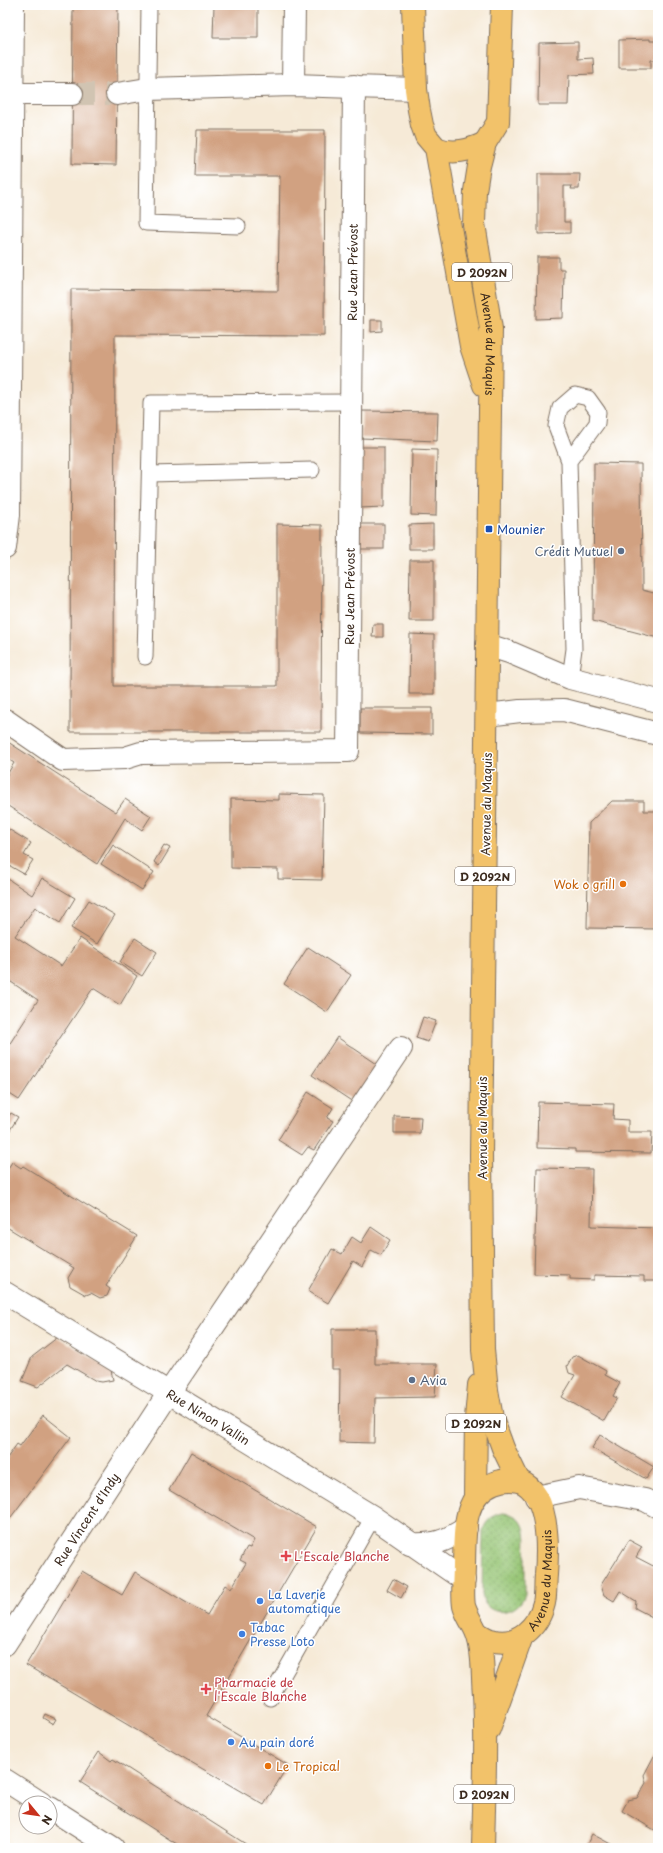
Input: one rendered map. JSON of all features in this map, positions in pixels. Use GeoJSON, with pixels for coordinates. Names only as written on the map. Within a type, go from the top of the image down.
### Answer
{"type":"FeatureCollection","features":[{"type":"Feature","properties":{"kind":"main road","name":"Avenue du Maquis"},"geometry":{"type":"LineString","coordinates":[[413,5],[416,89],[422,125],[426,136],[436,148],[471,346],[489,402]]}},
{"type":"Feature","properties":{"kind":"main road","name":"Avenue du Maquis"},"geometry":{"type":"LineString","coordinates":[[477,1633],[491,1640],[508,1642],[522,1636],[533,1626],[544,1603],[547,1560],[546,1524],[536,1497],[528,1486],[519,1481],[503,1448],[492,1418],[487,1390],[483,1350],[482,1155],[490,433],[489,402],[491,329],[474,224],[475,191],[479,166],[485,143],[498,122],[502,5]]}},
{"type":"Feature","properties":{"kind":"main road"},"geometry":{"type":"LineString","coordinates":[[436,148],[446,152],[459,152],[485,143]]}},
{"type":"Feature","properties":{"kind":"main road","name":"Avenue du Maquis"},"geometry":{"type":"LineString","coordinates":[[483,1350],[476,1418],[475,1496],[470,1505],[466,1528],[464,1580],[464,1605],[468,1618],[477,1633],[484,1696],[483,1848]]}},
{"type":"Feature","properties":{"kind":"main road"},"geometry":{"type":"LineString","coordinates":[[475,1496],[488,1485],[507,1479],[519,1481]]}},
{"type":"Feature","properties":{"kind":"main road","name":"Avenue du Maquis"},"geometry":{"type":"LineString","coordinates":[[484,1740],[522,1636]]}},
{"type":"Feature","properties":{"kind":"street"},"geometry":{"type":"LineString","coordinates":[[5,548],[9,514],[8,264],[14,5]]}},
{"type":"Feature","properties":{"kind":"street"},"geometry":{"type":"LineString","coordinates":[[293,85],[294,5]]}},
{"type":"Feature","properties":{"kind":"street"},"geometry":{"type":"LineString","coordinates":[[117,94],[147,89],[293,85],[416,89]]}},
{"type":"Feature","properties":{"kind":"street","name":"Rue Jean Prévost"},"geometry":{"type":"LineString","coordinates":[[5,720],[63,760],[125,758],[141,753],[348,751],[354,86]]}},
{"type":"Feature","properties":{"kind":"street"},"geometry":{"type":"LineString","coordinates":[[13,94],[72,94]]}},
{"type":"Feature","properties":{"kind":"street"},"geometry":{"type":"LineString","coordinates":[[487,645],[509,652],[570,678],[658,701]]}},
{"type":"Feature","properties":{"kind":"street"},"geometry":{"type":"LineString","coordinates":[[564,710],[570,678]]}},
{"type":"Feature","properties":{"kind":"street"},"geometry":{"type":"LineString","coordinates":[[487,715],[520,711],[564,710],[658,734]]}},
{"type":"Feature","properties":{"kind":"street","name":"Rue Vincent d'Indy"},"geometry":{"type":"LineString","coordinates":[[5,1644],[168,1394],[401,1048]]}},
{"type":"Feature","properties":{"kind":"street","name":"Rue Ninon Vallin"},"geometry":{"type":"LineString","coordinates":[[5,1293],[168,1394],[374,1517],[410,1544],[464,1580]]}},
{"type":"Feature","properties":{"kind":"street"},"geometry":{"type":"LineString","coordinates":[[536,1497],[579,1488],[645,1500],[658,1507]]}},
{"type":"Feature","properties":{"kind":"street"},"geometry":{"type":"LineString","coordinates":[[410,1544],[430,1545],[448,1540],[466,1528]]}},
{"type":"Feature","properties":{"kind":"street"},"geometry":{"type":"LineString","coordinates":[[5,1780],[28,1795]]}},
{"type":"Feature","properties":{"kind":"street"},"geometry":{"type":"LineString","coordinates":[[58,1813],[113,1848]]}},
{"type":"Feature","properties":{"kind":"lane"},"geometry":{"type":"LineString","coordinates":[[149,5],[146,223],[238,226]]}},
{"type":"Feature","properties":{"kind":"lane"},"geometry":{"type":"LineString","coordinates":[[145,656],[151,403],[351,402]]}},
{"type":"Feature","properties":{"kind":"lane"},"geometry":{"type":"LineString","coordinates":[[569,461],[574,649],[570,678]]}},
{"type":"Feature","properties":{"kind":"lane"},"geometry":{"type":"LineString","coordinates":[[150,474],[312,470]]}},
{"type":"Feature","properties":{"kind":"lane"},"geometry":{"type":"LineString","coordinates":[[270,1698],[374,1517]]}},
{"type":"Feature","properties":{"kind":"green space"},"geometry":{"type":"Polygon","coordinates":[[[503,1513],[518,1518],[522,1523],[526,1536],[526,1544],[525,1594],[521,1602],[516,1607],[502,1612],[495,1611],[489,1607],[484,1602],[482,1594],[483,1530],[490,1518],[503,1513]]]}},
{"type":"Feature","properties":{"kind":"building"},"geometry":{"type":"Polygon","coordinates":[[[73,5],[118,5],[116,165],[72,164],[73,5]]]}},
{"type":"Feature","properties":{"kind":"building"},"geometry":{"type":"Polygon","coordinates":[[[214,5],[258,5],[258,38],[213,38],[214,5]]]}},
{"type":"Feature","properties":{"kind":"building"},"geometry":{"type":"Polygon","coordinates":[[[650,39],[650,41],[658,41],[658,60],[651,60],[651,68],[619,68],[619,40],[650,39]]]}},
{"type":"Feature","properties":{"kind":"building"},"geometry":{"type":"Polygon","coordinates":[[[578,42],[578,59],[593,58],[594,74],[569,75],[568,105],[538,105],[539,43],[578,42]]]}},
{"type":"Feature","properties":{"kind":"building"},"geometry":{"type":"Polygon","coordinates":[[[197,130],[325,130],[324,336],[115,335],[114,686],[277,686],[277,524],[322,525],[321,732],[70,732],[71,289],[278,291],[280,176],[195,176],[197,130]]]}},
{"type":"Feature","properties":{"kind":"building"},"geometry":{"type":"Polygon","coordinates":[[[538,174],[580,174],[579,189],[571,189],[572,186],[564,186],[564,222],[570,222],[570,233],[538,234],[538,174]]]}},
{"type":"Feature","properties":{"kind":"building"},"geometry":{"type":"Polygon","coordinates":[[[537,257],[559,257],[559,269],[564,269],[563,318],[536,319],[537,257]]]}},
{"type":"Feature","properties":{"kind":"building"},"geometry":{"type":"Polygon","coordinates":[[[371,320],[382,320],[382,331],[371,332],[371,320]]]}},
{"type":"Feature","properties":{"kind":"building"},"geometry":{"type":"Polygon","coordinates":[[[362,411],[438,412],[437,441],[361,438],[362,411]]]}},
{"type":"Feature","properties":{"kind":"building"},"geometry":{"type":"Polygon","coordinates":[[[360,447],[384,447],[384,507],[359,508],[360,447]]]}},
{"type":"Feature","properties":{"kind":"building"},"geometry":{"type":"Polygon","coordinates":[[[412,449],[437,450],[436,516],[411,515],[412,449]]]}},
{"type":"Feature","properties":{"kind":"building","name":"Crédit Mutuel"},"geometry":{"type":"Polygon","coordinates":[[[594,463],[641,464],[642,590],[658,594],[658,638],[593,621],[594,463]]]}},
{"type":"Feature","properties":{"kind":"building"},"geometry":{"type":"Polygon","coordinates":[[[359,524],[384,524],[384,549],[359,549],[359,524]]]}},
{"type":"Feature","properties":{"kind":"building"},"geometry":{"type":"Polygon","coordinates":[[[433,524],[433,549],[409,549],[409,525],[433,524]]]}},
{"type":"Feature","properties":{"kind":"building"},"geometry":{"type":"Polygon","coordinates":[[[410,560],[434,560],[434,621],[409,621],[410,560]]]}},
{"type":"Feature","properties":{"kind":"building"},"geometry":{"type":"Polygon","coordinates":[[[373,624],[383,624],[383,637],[372,637],[373,624]]]}},
{"type":"Feature","properties":{"kind":"building"},"geometry":{"type":"Polygon","coordinates":[[[410,634],[434,635],[434,694],[409,694],[410,634]]]}},
{"type":"Feature","properties":{"kind":"building"},"geometry":{"type":"Polygon","coordinates":[[[360,708],[432,708],[432,734],[360,733],[360,708]]]}},
{"type":"Feature","properties":{"kind":"building"},"geometry":{"type":"Polygon","coordinates":[[[8,742],[116,812],[125,799],[151,816],[142,830],[125,818],[97,864],[5,804],[5,778],[14,763],[5,757],[5,746],[8,742]]]}},
{"type":"Feature","properties":{"kind":"building"},"geometry":{"type":"Polygon","coordinates":[[[279,794],[324,795],[322,880],[278,879],[278,869],[231,868],[231,799],[279,800],[279,794]]]}},
{"type":"Feature","properties":{"kind":"building","name":"Wok o grill"},"geometry":{"type":"Polygon","coordinates":[[[612,801],[644,801],[644,811],[658,811],[658,929],[587,928],[589,823],[612,801]]]}},
{"type":"Feature","properties":{"kind":"building"},"geometry":{"type":"Polygon","coordinates":[[[5,827],[31,843],[24,855],[33,860],[24,874],[5,863],[5,827]]]}},
{"type":"Feature","properties":{"kind":"building"},"geometry":{"type":"Polygon","coordinates":[[[113,845],[154,872],[142,890],[101,864],[113,845]]]}},
{"type":"Feature","properties":{"kind":"building"},"geometry":{"type":"Polygon","coordinates":[[[164,845],[170,848],[159,866],[154,862],[164,845]]]}},
{"type":"Feature","properties":{"kind":"building"},"geometry":{"type":"Polygon","coordinates":[[[5,877],[32,895],[42,878],[75,898],[60,923],[35,907],[15,936],[61,966],[80,938],[137,976],[120,1005],[93,988],[19,1100],[5,1091],[5,1051],[38,1000],[5,978],[5,877]]]}},
{"type":"Feature","properties":{"kind":"building"},"geometry":{"type":"Polygon","coordinates":[[[89,900],[115,915],[97,944],[71,928],[89,900]]]}},
{"type":"Feature","properties":{"kind":"building"},"geometry":{"type":"Polygon","coordinates":[[[135,938],[157,952],[142,976],[120,962],[135,938]]]}},
{"type":"Feature","properties":{"kind":"building"},"geometry":{"type":"Polygon","coordinates":[[[308,947],[351,975],[327,1012],[284,984],[308,947]]]}},
{"type":"Feature","properties":{"kind":"building"},"geometry":{"type":"Polygon","coordinates":[[[423,1017],[436,1021],[428,1042],[416,1038],[423,1017]]]}},
{"type":"Feature","properties":{"kind":"building"},"geometry":{"type":"Polygon","coordinates":[[[337,1037],[380,1066],[356,1104],[312,1075],[337,1037]]]}},
{"type":"Feature","properties":{"kind":"building"},"geometry":{"type":"Polygon","coordinates":[[[308,1092],[333,1108],[327,1118],[333,1121],[314,1150],[308,1147],[302,1155],[278,1140],[308,1092]]]}},
{"type":"Feature","properties":{"kind":"building"},"geometry":{"type":"Polygon","coordinates":[[[538,1102],[614,1104],[613,1119],[628,1120],[628,1132],[652,1132],[651,1153],[575,1152],[575,1149],[537,1148],[538,1102]]]}},
{"type":"Feature","properties":{"kind":"building"},"geometry":{"type":"Polygon","coordinates":[[[11,1113],[18,1117],[5,1138],[5,1122],[11,1113]]]}},
{"type":"Feature","properties":{"kind":"building"},"geometry":{"type":"Polygon","coordinates":[[[394,1116],[421,1117],[420,1133],[394,1133],[394,1116]]]}},
{"type":"Feature","properties":{"kind":"building"},"geometry":{"type":"Polygon","coordinates":[[[12,1162],[21,1168],[23,1166],[137,1236],[106,1286],[110,1289],[107,1296],[100,1298],[91,1293],[86,1295],[70,1286],[68,1278],[74,1268],[5,1226],[5,1173],[12,1162]]]}},
{"type":"Feature","properties":{"kind":"building"},"geometry":{"type":"Polygon","coordinates":[[[537,1168],[592,1169],[591,1226],[658,1228],[658,1281],[644,1281],[644,1276],[594,1275],[594,1280],[570,1279],[570,1275],[534,1274],[537,1168]]]}},
{"type":"Feature","properties":{"kind":"building"},"geometry":{"type":"Polygon","coordinates":[[[371,1227],[390,1240],[381,1255],[371,1250],[362,1267],[353,1261],[328,1303],[308,1291],[332,1249],[342,1254],[352,1237],[361,1243],[371,1227]]]}},
{"type":"Feature","properties":{"kind":"building"},"geometry":{"type":"Polygon","coordinates":[[[332,1329],[375,1329],[375,1364],[437,1364],[435,1397],[375,1398],[374,1443],[339,1442],[340,1369],[332,1369],[332,1329]]]}},
{"type":"Feature","properties":{"kind":"building"},"geometry":{"type":"Polygon","coordinates":[[[58,1337],[111,1370],[113,1380],[102,1382],[96,1381],[67,1364],[38,1387],[22,1381],[32,1357],[58,1337]]]}},
{"type":"Feature","properties":{"kind":"building"},"geometry":{"type":"Polygon","coordinates":[[[578,1355],[606,1371],[605,1375],[620,1383],[613,1396],[617,1398],[604,1421],[562,1397],[575,1375],[569,1373],[567,1366],[572,1357],[578,1355]]]}},
{"type":"Feature","properties":{"kind":"building"},"geometry":{"type":"Polygon","coordinates":[[[43,1415],[71,1437],[5,1525],[5,1461],[17,1444],[20,1446],[43,1415]]]}},
{"type":"Feature","properties":{"kind":"building"},"geometry":{"type":"Polygon","coordinates":[[[600,1435],[654,1467],[646,1479],[592,1448],[600,1435]]]}},
{"type":"Feature","properties":{"kind":"building"},"geometry":{"type":"Polygon","coordinates":[[[191,1452],[317,1527],[206,1716],[288,1765],[264,1805],[26,1665],[82,1571],[122,1595],[135,1572],[207,1615],[225,1585],[231,1589],[246,1563],[240,1560],[247,1547],[250,1548],[254,1540],[169,1490],[191,1452]]]}},
{"type":"Feature","properties":{"kind":"building"},"geometry":{"type":"Polygon","coordinates":[[[629,1540],[642,1547],[636,1557],[657,1568],[658,1566],[658,1620],[635,1608],[636,1601],[620,1591],[614,1601],[604,1595],[601,1585],[629,1540]]]}},
{"type":"Feature","properties":{"kind":"building"},"geometry":{"type":"Polygon","coordinates":[[[393,1579],[407,1587],[401,1598],[387,1590],[393,1579]]]}},
{"type":"Feature","properties":{"kind":"building"},"geometry":{"type":"Polygon","coordinates":[[[45,1714],[56,1719],[53,1724],[43,1718],[45,1714]]]}},
{"type":"Feature","properties":{"kind":"building"},"geometry":{"type":"Polygon","coordinates":[[[99,1752],[111,1761],[113,1759],[252,1848],[183,1848],[80,1782],[99,1752]]]}},
{"type":"Feature","properties":{"kind":"building"},"geometry":{"type":"Polygon","coordinates":[[[658,1754],[658,1832],[622,1811],[628,1800],[637,1798],[646,1783],[644,1775],[654,1756],[658,1754]]]}},
{"type":"Feature","properties":{"kind":"building"},"geometry":{"type":"Polygon","coordinates":[[[592,1834],[618,1848],[585,1848],[592,1834]]]}},
{"type":"Feature","properties":{"kind":"tunnel"},"geometry":{"type":"LineString","coordinates":[[72,94],[117,94]]}},
{"type":"Feature","properties":{"kind":"place","name":"Mounier"},"geometry":{"type":"Point","coordinates":[489,529]}},
{"type":"Feature","properties":{"kind":"place","name":"Crédit Mutuel"},"geometry":{"type":"Point","coordinates":[621,551]}},
{"type":"Feature","properties":{"kind":"place","name":"Wok o grill"},"geometry":{"type":"Point","coordinates":[623,884]}},
{"type":"Feature","properties":{"kind":"place","name":"Avia"},"geometry":{"type":"Point","coordinates":[412,1380]}},
{"type":"Feature","properties":{"kind":"place","name":"L'Escale Blanche"},"geometry":{"type":"Point","coordinates":[286,1556]}},
{"type":"Feature","properties":{"kind":"place","name":"La Laverie automatique"},"geometry":{"type":"Point","coordinates":[260,1601]}},
{"type":"Feature","properties":{"kind":"place","name":"Tabac Presse Loto"},"geometry":{"type":"Point","coordinates":[242,1634]}},
{"type":"Feature","properties":{"kind":"place","name":"Pharmacie de l'Escale Blanche"},"geometry":{"type":"Point","coordinates":[206,1689]}},
{"type":"Feature","properties":{"kind":"place","name":"Au pain doré"},"geometry":{"type":"Point","coordinates":[231,1742]}},
{"type":"Feature","properties":{"kind":"place","name":"Le Tropical"},"geometry":{"type":"Point","coordinates":[268,1766]}}]}
